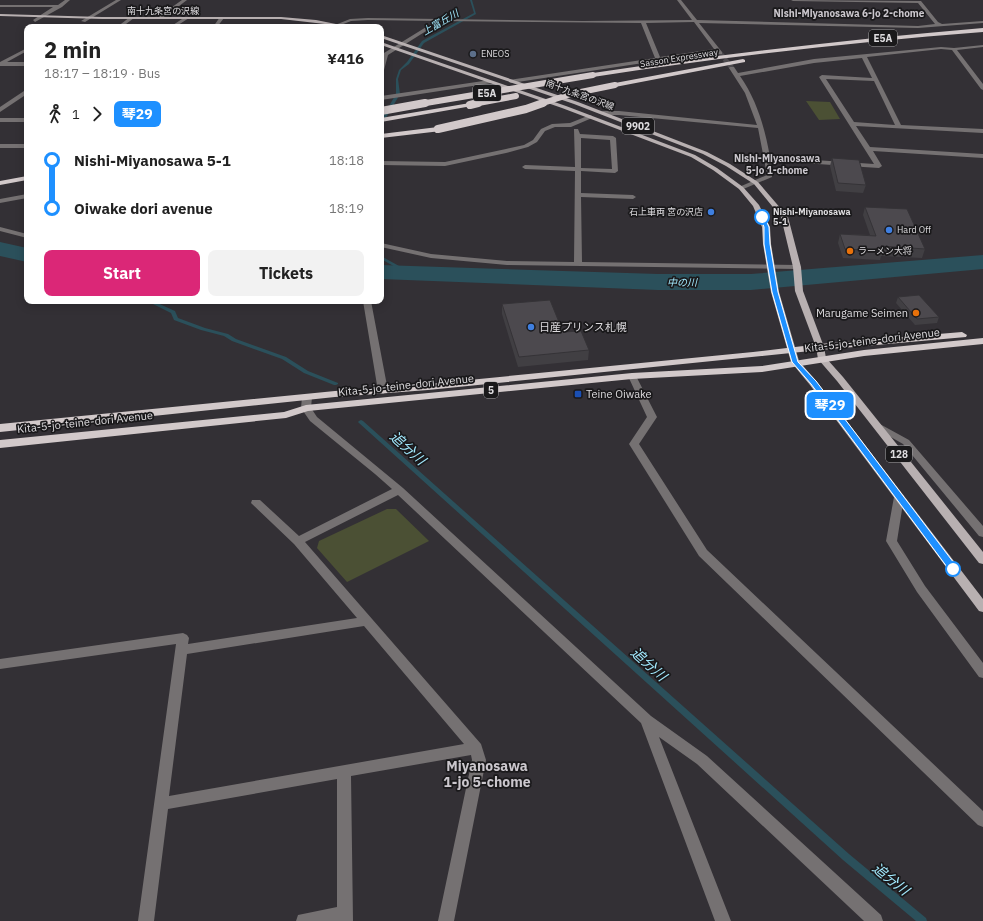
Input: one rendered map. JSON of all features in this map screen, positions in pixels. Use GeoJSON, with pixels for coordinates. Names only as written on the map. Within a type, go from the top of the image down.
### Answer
{"type":"FeatureCollection","features":[{"type":"Feature","properties":{"kind":"highway","name":"Sasson Expressway"},"geometry":{"type":"LineString","coordinates":[[384,111],[593,76],[784,49],[983,30]]}},
{"type":"Feature","properties":{"kind":"highway","name":"Sasson Expressway"},"geometry":{"type":"LineString","coordinates":[[384,120],[470,106],[600,80],[792,53],[853,46],[983,35]]}},
{"type":"Feature","properties":{"kind":"highway"},"geometry":{"type":"LineString","coordinates":[[384,136],[438,128],[526,109],[571,94],[615,85],[792,53]]}},
{"type":"Feature","properties":{"kind":"highway"},"geometry":{"type":"LineString","coordinates":[[0,176],[24,172]]}},
{"type":"Feature","properties":{"kind":"highway"},"geometry":{"type":"LineString","coordinates":[[0,183],[24,179]]}},
{"type":"Feature","properties":{"kind":"highway"},"geometry":{"type":"LineString","coordinates":[[0,190],[24,186]]}},
{"type":"Feature","properties":{"kind":"highway","name":"Kita-5-jo-teine-dori Avenue"},"geometry":{"type":"LineString","coordinates":[[0,444],[286,415],[306,403],[383,390],[753,355],[820,347],[983,333]]}},
{"type":"Feature","properties":{"kind":"highway","name":"Kita-5-jo-teine-dori Avenue"},"geometry":{"type":"LineString","coordinates":[[0,428],[287,400],[306,403],[632,376],[762,369],[795,362],[864,353],[983,341]]}},
{"type":"Feature","properties":{"kind":"main road","name":"南十九条宮の沢線"},"geometry":{"type":"LineString","coordinates":[[0,15],[90,18],[221,19],[304,24]]}},
{"type":"Feature","properties":{"kind":"main road","name":"南十九条宮の沢線"},"geometry":{"type":"LineString","coordinates":[[0,19],[35,21],[180,21],[281,18],[330,24]]}},
{"type":"Feature","properties":{"kind":"main road","name":"南十九条宮の沢線"},"geometry":{"type":"LineString","coordinates":[[384,37],[603,113],[705,153],[728,165],[756,183],[784,217],[797,267],[799,291],[820,347],[822,359]]}},
{"type":"Feature","properties":{"kind":"main road","name":"南十九条宮の沢線"},"geometry":{"type":"LineString","coordinates":[[384,44],[590,117],[693,156],[715,168],[741,188],[756,205],[766,227],[767,244],[775,292],[792,350]]}},
{"type":"Feature","properties":{"kind":"main road","name":"128"},"geometry":{"type":"LineString","coordinates":[[792,350],[795,362],[813,383],[983,608]]}},
{"type":"Feature","properties":{"kind":"main road","name":"128"},"geometry":{"type":"LineString","coordinates":[[822,359],[878,426],[983,560]]}},
{"type":"Feature","properties":{"kind":"street"},"geometry":{"type":"LineString","coordinates":[[35,21],[68,0]]}},
{"type":"Feature","properties":{"kind":"street"},"geometry":{"type":"LineString","coordinates":[[83,21],[119,0]]}},
{"type":"Feature","properties":{"kind":"street"},"geometry":{"type":"LineString","coordinates":[[160,18],[185,0]]}},
{"type":"Feature","properties":{"kind":"street"},"geometry":{"type":"LineString","coordinates":[[511,81],[658,59],[719,52],[679,0]]}},
{"type":"Feature","properties":{"kind":"street"},"geometry":{"type":"LineString","coordinates":[[793,0],[919,2],[936,23],[943,26]]}},
{"type":"Feature","properties":{"kind":"street"},"geometry":{"type":"LineString","coordinates":[[0,6],[60,6]]}},
{"type":"Feature","properties":{"kind":"street"},"geometry":{"type":"LineString","coordinates":[[123,24],[132,18]]}},
{"type":"Feature","properties":{"kind":"street"},"geometry":{"type":"LineString","coordinates":[[176,24],[187,18]]}},
{"type":"Feature","properties":{"kind":"street"},"geometry":{"type":"LineString","coordinates":[[217,24],[221,19]]}},
{"type":"Feature","properties":{"kind":"street"},"geometry":{"type":"LineString","coordinates":[[340,24],[350,20],[694,21],[911,27],[943,26],[983,22]]}},
{"type":"Feature","properties":{"kind":"street"},"geometry":{"type":"LineString","coordinates":[[384,60],[386,54],[440,21]]}},
{"type":"Feature","properties":{"kind":"street"},"geometry":{"type":"LineString","coordinates":[[644,22],[658,59]]}},
{"type":"Feature","properties":{"kind":"street"},"geometry":{"type":"LineString","coordinates":[[737,75],[814,61],[941,48],[954,49],[983,46]]}},
{"type":"Feature","properties":{"kind":"street"},"geometry":{"type":"LineString","coordinates":[[954,49],[974,72],[983,88]]}},
{"type":"Feature","properties":{"kind":"street"},"geometry":{"type":"LineString","coordinates":[[1,64],[24,51]]}},
{"type":"Feature","properties":{"kind":"street"},"geometry":{"type":"LineString","coordinates":[[864,56],[899,126]]}},
{"type":"Feature","properties":{"kind":"street"},"geometry":{"type":"LineString","coordinates":[[1,64],[24,64]]}},
{"type":"Feature","properties":{"kind":"street"},"geometry":{"type":"LineString","coordinates":[[732,68],[757,114],[768,159],[770,176],[741,188]]}},
{"type":"Feature","properties":{"kind":"street"},"geometry":{"type":"LineString","coordinates":[[768,159],[880,166],[822,77],[876,80]]}},
{"type":"Feature","properties":{"kind":"street"},"geometry":{"type":"LineString","coordinates":[[384,98],[490,82]]}},
{"type":"Feature","properties":{"kind":"street"},"geometry":{"type":"LineString","coordinates":[[0,110],[24,93]]}},
{"type":"Feature","properties":{"kind":"street"},"geometry":{"type":"LineString","coordinates":[[603,113],[619,113],[761,127]]}},
{"type":"Feature","properties":{"kind":"street"},"geometry":{"type":"LineString","coordinates":[[384,163],[445,164],[506,151],[526,146],[535,141],[543,130],[554,125],[574,123],[590,117]]}},
{"type":"Feature","properties":{"kind":"street"},"geometry":{"type":"LineString","coordinates":[[0,120],[24,120]]}},
{"type":"Feature","properties":{"kind":"street"},"geometry":{"type":"LineString","coordinates":[[574,123],[578,136],[578,264]]}},
{"type":"Feature","properties":{"kind":"street"},"geometry":{"type":"LineString","coordinates":[[852,124],[983,131]]}},
{"type":"Feature","properties":{"kind":"street"},"geometry":{"type":"LineString","coordinates":[[525,167],[578,168],[615,171],[613,138],[578,136]]}},
{"type":"Feature","properties":{"kind":"street"},"geometry":{"type":"LineString","coordinates":[[0,146],[24,146]]}},
{"type":"Feature","properties":{"kind":"street"},"geometry":{"type":"LineString","coordinates":[[868,149],[983,156]]}},
{"type":"Feature","properties":{"kind":"street"},"geometry":{"type":"LineString","coordinates":[[578,195],[632,196]]}},
{"type":"Feature","properties":{"kind":"street"},"geometry":{"type":"LineString","coordinates":[[0,201],[24,197]]}},
{"type":"Feature","properties":{"kind":"street"},"geometry":{"type":"LineString","coordinates":[[0,229],[24,235]]}},
{"type":"Feature","properties":{"kind":"street"},"geometry":{"type":"LineString","coordinates":[[384,245],[393,246],[431,256],[507,263],[797,267]]}},
{"type":"Feature","properties":{"kind":"street"},"geometry":{"type":"LineString","coordinates":[[368,304],[383,390]]}},
{"type":"Feature","properties":{"kind":"street"},"geometry":{"type":"LineString","coordinates":[[632,376],[652,417],[634,444],[703,553],[983,820]]}},
{"type":"Feature","properties":{"kind":"street"},"geometry":{"type":"LineString","coordinates":[[306,403],[313,419],[399,490],[646,720],[702,760],[876,921]]}},
{"type":"Feature","properties":{"kind":"street"},"geometry":{"type":"LineString","coordinates":[[878,426],[906,442],[983,533]]}},
{"type":"Feature","properties":{"kind":"street"},"geometry":{"type":"LineString","coordinates":[[298,541],[399,490]]}},
{"type":"Feature","properties":{"kind":"street"},"geometry":{"type":"LineString","coordinates":[[900,497],[892,541],[921,589],[983,673]]}},
{"type":"Feature","properties":{"kind":"street"},"geometry":{"type":"LineString","coordinates":[[256,503],[298,541],[476,748],[479,760],[446,921]]}},
{"type":"Feature","properties":{"kind":"street"},"geometry":{"type":"LineString","coordinates":[[181,650],[367,621]]}},
{"type":"Feature","properties":{"kind":"street"},"geometry":{"type":"LineString","coordinates":[[0,664],[183,638],[146,921]]}},
{"type":"Feature","properties":{"kind":"street"},"geometry":{"type":"LineString","coordinates":[[646,720],[722,921]]}},
{"type":"Feature","properties":{"kind":"street"},"geometry":{"type":"LineString","coordinates":[[162,804],[476,748]]}},
{"type":"Feature","properties":{"kind":"street"},"geometry":{"type":"LineString","coordinates":[[304,921],[345,917],[344,772]]}},
{"type":"Feature","properties":{"kind":"green space"},"geometry":{"type":"Polygon","coordinates":[[[806,101],[830,102],[840,119],[819,120],[806,101]]]}},
{"type":"Feature","properties":{"kind":"green space"},"geometry":{"type":"Polygon","coordinates":[[[387,509],[396,509],[429,541],[347,582],[317,548],[319,541],[387,509]]]}},
{"type":"Feature","properties":{"kind":"building"},"geometry":{"type":"Polygon","coordinates":[[[832,158],[859,160],[866,185],[838,183],[832,158]]]}},
{"type":"Feature","properties":{"kind":"building","name":"Hard Off"},"geometry":{"type":"Polygon","coordinates":[[[865,207],[907,209],[925,249],[881,246],[883,251],[845,249],[840,234],[876,236],[865,207]]]}},
{"type":"Feature","properties":{"kind":"building"},"geometry":{"type":"Polygon","coordinates":[[[919,295],[939,317],[917,319],[898,297],[919,295]]]}},
{"type":"Feature","properties":{"kind":"building","name":"日産プリンス札幌"},"geometry":{"type":"Polygon","coordinates":[[[550,300],[563,332],[581,331],[589,350],[519,357],[502,304],[550,300]]]}},
{"type":"Feature","properties":{"kind":"waterway","name":"上富丘川"},"geometry":{"type":"LineString","coordinates":[[384,118],[398,94],[397,79],[400,70],[408,63],[423,42],[475,13],[471,0]]}},
{"type":"Feature","properties":{"kind":"waterway","name":"中の川"},"geometry":{"type":"LineString","coordinates":[[0,249],[24,254]]}},
{"type":"Feature","properties":{"kind":"waterway","name":"上富丘川"},"geometry":{"type":"LineString","coordinates":[[384,259],[407,272]]}},
{"type":"Feature","properties":{"kind":"waterway","name":"中の川"},"geometry":{"type":"LineString","coordinates":[[384,272],[658,282],[751,282],[983,262]]}},
{"type":"Feature","properties":{"kind":"waterway","name":"追分川"},"geometry":{"type":"LineString","coordinates":[[156,304],[173,312],[176,319],[203,329],[226,335],[234,340],[284,358],[306,372],[336,384]]}},
{"type":"Feature","properties":{"kind":"waterway","name":"追分川"},"geometry":{"type":"LineString","coordinates":[[361,422],[846,857],[923,921]]}},
{"type":"Feature","properties":{"kind":"tunnel"},"geometry":{"type":"LineString","coordinates":[[720,53],[732,68]]}},
{"type":"Feature","properties":{"kind":"bus line","name":"琴29"},"geometry":{"type":"LineString","coordinates":[[762,217],[766,227],[767,244],[775,292],[795,362],[813,383],[953,569]]}},
{"type":"Feature","properties":{"kind":"place","name":"ENEOS"},"geometry":{"type":"Point","coordinates":[473,54]}},
{"type":"Feature","properties":{"kind":"place","name":"石上車両 宮の沢店"},"geometry":{"type":"Point","coordinates":[711,212]}},
{"type":"Feature","properties":{"kind":"place","name":"Nishi-Miyanosawa 5-1"},"geometry":{"type":"Point","coordinates":[762,217]}},
{"type":"Feature","properties":{"kind":"place","name":"Hard Off"},"geometry":{"type":"Point","coordinates":[889,230]}},
{"type":"Feature","properties":{"kind":"place","name":"ラーメン大将"},"geometry":{"type":"Point","coordinates":[850,251]}},
{"type":"Feature","properties":{"kind":"place","name":"Marugame Seimen"},"geometry":{"type":"Point","coordinates":[916,313]}},
{"type":"Feature","properties":{"kind":"place","name":"日産プリンス札幌"},"geometry":{"type":"Point","coordinates":[531,327]}},
{"type":"Feature","properties":{"kind":"place","name":"Teine Oiwake"},"geometry":{"type":"Point","coordinates":[578,394]}},
{"type":"Feature","properties":{"kind":"district","name":"Nishi-Miyanosawa 6-jo 2-chome"},"geometry":{"type":"Point","coordinates":[849,13]}},
{"type":"Feature","properties":{"kind":"district","name":"Nishi-Miyanosawa 5-jo 1-chome"},"geometry":{"type":"Point","coordinates":[777,164]}},
{"type":"Feature","properties":{"kind":"district","name":"Miyanosawa 1-jo 5-chome"},"geometry":{"type":"Point","coordinates":[487,774]}}]}
